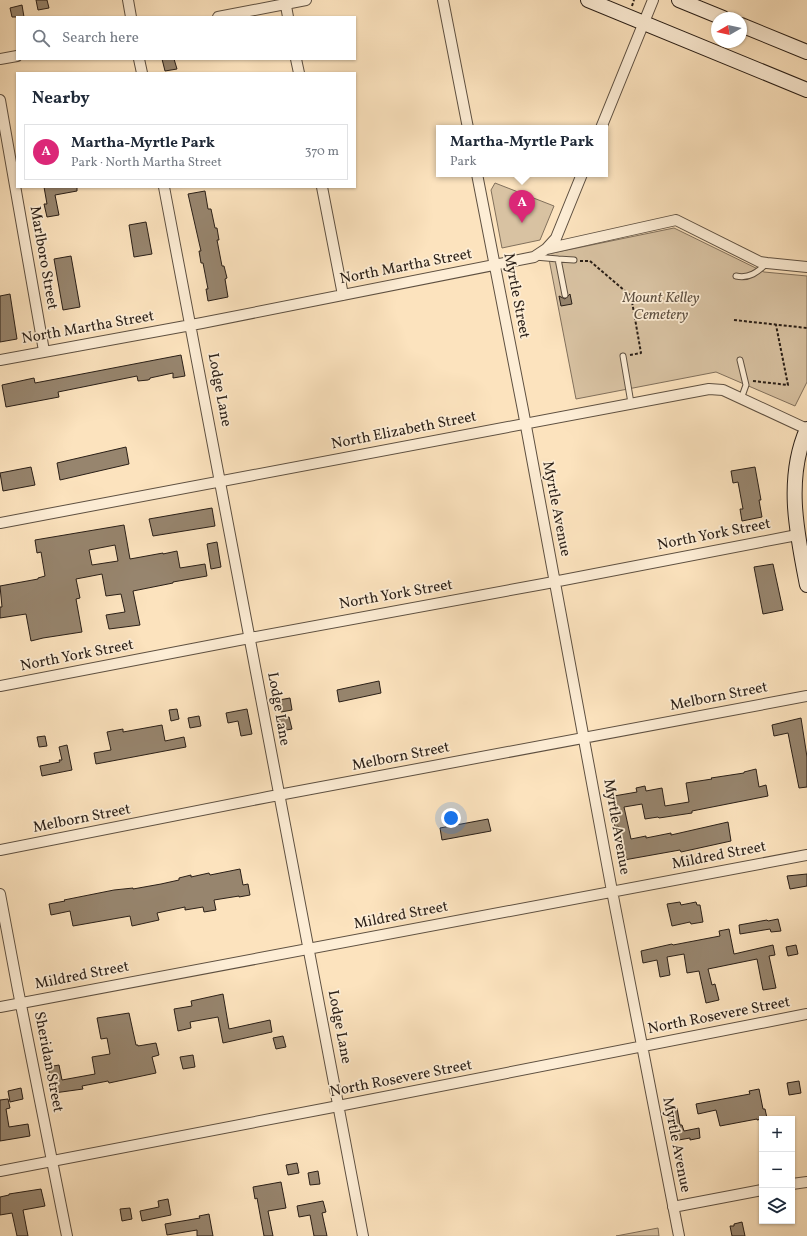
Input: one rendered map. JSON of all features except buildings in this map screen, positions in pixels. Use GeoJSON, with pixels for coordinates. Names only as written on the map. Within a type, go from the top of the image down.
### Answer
{"type":"FeatureCollection","features":[{"type":"Feature","properties":{"kind":"main road"},"geometry":{"type":"LineString","coordinates":[[588,0],[807,90]]}},
{"type":"Feature","properties":{"kind":"main road"},"geometry":{"type":"LineString","coordinates":[[679,0],[711,13]]}},
{"type":"Feature","properties":{"kind":"main road"},"geometry":{"type":"LineString","coordinates":[[747,27],[807,52]]}},
{"type":"Feature","properties":{"kind":"main road"},"geometry":{"type":"LineString","coordinates":[[807,429],[803,438],[796,476],[795,509],[797,535],[804,550],[807,585]]}},
{"type":"Feature","properties":{"kind":"street"},"geometry":{"type":"LineString","coordinates":[[128,0],[131,16]]}},
{"type":"Feature","properties":{"kind":"street"},"geometry":{"type":"LineString","coordinates":[[222,16],[285,2],[306,0]]}},
{"type":"Feature","properties":{"kind":"street"},"geometry":{"type":"LineString","coordinates":[[443,0],[467,125]]}},
{"type":"Feature","properties":{"kind":"street"},"geometry":{"type":"LineString","coordinates":[[602,125],[653,0]]}},
{"type":"Feature","properties":{"kind":"street"},"geometry":{"type":"LineString","coordinates":[[285,2],[288,16]]}},
{"type":"Feature","properties":{"kind":"street"},"geometry":{"type":"LineString","coordinates":[[0,59],[16,56]]}},
{"type":"Feature","properties":{"kind":"street"},"geometry":{"type":"LineString","coordinates":[[139,60],[142,72]]}},
{"type":"Feature","properties":{"kind":"street"},"geometry":{"type":"LineString","coordinates":[[296,60],[299,72]]}},
{"type":"Feature","properties":{"kind":"street","name":"Marlboro Street"},"geometry":{"type":"LineString","coordinates":[[0,100],[44,351]]}},
{"type":"Feature","properties":{"kind":"street","name":"Myrtle Street"},"geometry":{"type":"LineString","coordinates":[[478,177],[525,424]]}},
{"type":"Feature","properties":{"kind":"street"},"geometry":{"type":"LineString","coordinates":[[546,249],[556,238],[581,177]]}},
{"type":"Feature","properties":{"kind":"street","name":"Lodge Lane"},"geometry":{"type":"LineString","coordinates":[[164,188],[363,1236]]}},
{"type":"Feature","properties":{"kind":"street"},"geometry":{"type":"LineString","coordinates":[[322,188],[343,295]]}},
{"type":"Feature","properties":{"kind":"street","name":"North Martha Street"},"geometry":{"type":"LineString","coordinates":[[0,360],[191,325],[534,257],[546,249],[676,220],[760,262],[767,264],[807,267]]}},
{"type":"Feature","properties":{"kind":"street","name":"North Elizabeth Street"},"geometry":{"type":"LineString","coordinates":[[0,523],[714,388],[723,390],[807,429]]}},
{"type":"Feature","properties":{"kind":"street","name":"Myrtle Avenue"},"geometry":{"type":"LineString","coordinates":[[525,424],[612,891],[679,1236]]}},
{"type":"Feature","properties":{"kind":"street","name":"North York Street"},"geometry":{"type":"LineString","coordinates":[[0,686],[797,535]]}},
{"type":"Feature","properties":{"kind":"street","name":"Melborn Street"},"geometry":{"type":"LineString","coordinates":[[0,850],[807,696]]}},
{"type":"Feature","properties":{"kind":"street","name":"Mildred Street"},"geometry":{"type":"LineString","coordinates":[[0,1007],[807,855]]}},
{"type":"Feature","properties":{"kind":"street","name":"Sheridan Street"},"geometry":{"type":"LineString","coordinates":[[0,894],[67,1236]]}},
{"type":"Feature","properties":{"kind":"street","name":"North Rosevere Street"},"geometry":{"type":"LineString","coordinates":[[0,1171],[807,1014]]}},
{"type":"Feature","properties":{"kind":"street"},"geometry":{"type":"LineString","coordinates":[[795,1184],[807,1182]]}},
{"type":"Feature","properties":{"kind":"street"},"geometry":{"type":"LineString","coordinates":[[673,1207],[759,1191]]}},
{"type":"Feature","properties":{"kind":"lane"},"geometry":{"type":"LineString","coordinates":[[534,257],[574,260]]}},
{"type":"Feature","properties":{"kind":"lane"},"geometry":{"type":"LineString","coordinates":[[558,259],[565,295]]}},
{"type":"Feature","properties":{"kind":"lane"},"geometry":{"type":"LineString","coordinates":[[736,276],[744,278],[760,270],[767,264]]}},
{"type":"Feature","properties":{"kind":"lane"},"geometry":{"type":"LineString","coordinates":[[623,356],[631,404]]}},
{"type":"Feature","properties":{"kind":"lane"},"geometry":{"type":"LineString","coordinates":[[740,360],[746,385],[741,399]]}},
{"type":"Feature","properties":{"kind":"path"},"geometry":{"type":"LineString","coordinates":[[574,260],[590,261],[631,296],[641,353],[623,356]]}},
{"type":"Feature","properties":{"kind":"path"},"geometry":{"type":"LineString","coordinates":[[734,320],[807,328]]}},
{"type":"Feature","properties":{"kind":"path"},"geometry":{"type":"LineString","coordinates":[[745,380],[788,385],[776,325]]}},
{"type":"Feature","properties":{"kind":"green space"},"geometry":{"type":"Polygon","coordinates":[[[495,183],[554,206],[540,240],[502,248],[491,190],[495,183]]]}},
{"type":"Feature","properties":{"kind":"green space","name":"Mount Kelley Cemetery"},"geometry":{"type":"Polygon","coordinates":[[[674,228],[764,272],[807,276],[807,382],[795,406],[716,372],[576,399],[548,254],[674,228]]]}},
{"type":"Feature","properties":{"kind":"green space"},"geometry":{"type":"Polygon","coordinates":[[[658,1228],[659,1236],[616,1236],[658,1228]]]}},
{"type":"Feature","properties":{"kind":"place","name":"Martha-Myrtle Park"},"geometry":{"type":"Point","coordinates":[522,223]}}]}
